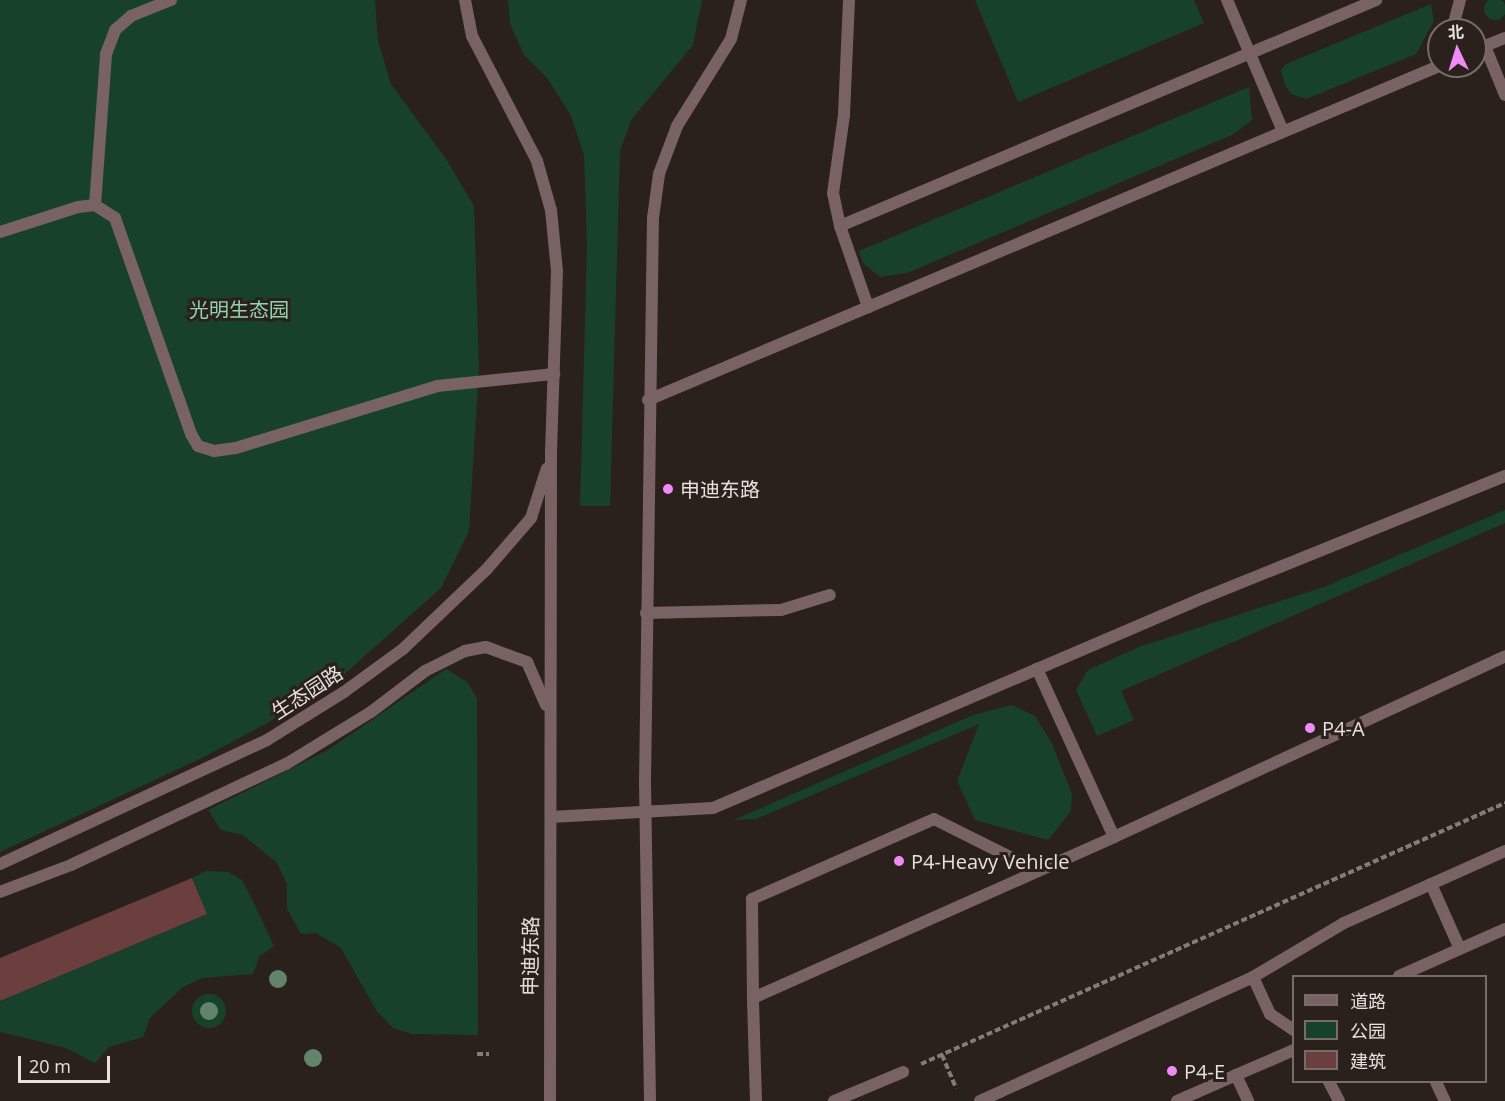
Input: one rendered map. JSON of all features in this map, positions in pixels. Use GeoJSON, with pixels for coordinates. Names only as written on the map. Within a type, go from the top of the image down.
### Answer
{"type":"FeatureCollection","features":[{"type":"Feature","properties":{"kind":"street"},"geometry":{"type":"LineString","coordinates":[[95,205],[106,54],[115,30],[131,16],[171,0]]}},
{"type":"Feature","properties":{"kind":"street","name":"申迪东路"},"geometry":{"type":"LineString","coordinates":[[465,0],[472,36],[537,161],[550,210],[557,271],[552,455],[550,1101]]}},
{"type":"Feature","properties":{"kind":"street"},"geometry":{"type":"LineString","coordinates":[[650,1101],[646,613],[650,278],[659,174],[677,126],[731,39],[741,0]]}},
{"type":"Feature","properties":{"kind":"street"},"geometry":{"type":"LineString","coordinates":[[849,0],[844,115],[833,193],[840,226],[868,307]]}},
{"type":"Feature","properties":{"kind":"street"},"geometry":{"type":"LineString","coordinates":[[1227,0],[1283,131]]}},
{"type":"Feature","properties":{"kind":"street"},"geometry":{"type":"LineString","coordinates":[[840,226],[1376,0]]}},
{"type":"Feature","properties":{"kind":"street"},"geometry":{"type":"LineString","coordinates":[[1455,18],[1460,0]]}},
{"type":"Feature","properties":{"kind":"street"},"geometry":{"type":"LineString","coordinates":[[1487,45],[1505,38]]}},
{"type":"Feature","properties":{"kind":"street"},"geometry":{"type":"LineString","coordinates":[[1487,61],[1505,95]]}},
{"type":"Feature","properties":{"kind":"street"},"geometry":{"type":"LineString","coordinates":[[648,400],[1427,71]]}},
{"type":"Feature","properties":{"kind":"street"},"geometry":{"type":"LineString","coordinates":[[0,232],[78,207],[95,205],[115,218],[198,446],[214,451],[236,448],[398,395],[447,384],[554,374]]}},
{"type":"Feature","properties":{"kind":"street","name":"生态园路"},"geometry":{"type":"LineString","coordinates":[[0,864],[267,740],[403,649],[455,604],[531,518],[552,455]]}},
{"type":"Feature","properties":{"kind":"street"},"geometry":{"type":"LineString","coordinates":[[551,817],[646,815],[713,808],[1037,669],[1505,476]]}},
{"type":"Feature","properties":{"kind":"street"},"geometry":{"type":"LineString","coordinates":[[646,613],[782,610],[830,595]]}},
{"type":"Feature","properties":{"kind":"street"},"geometry":{"type":"LineString","coordinates":[[0,892],[71,865],[286,764],[371,712],[425,670],[465,651],[486,647],[527,662],[544,694],[551,730]]}},
{"type":"Feature","properties":{"kind":"street"},"geometry":{"type":"LineString","coordinates":[[753,998],[1114,837],[1505,656]]}},
{"type":"Feature","properties":{"kind":"street"},"geometry":{"type":"LineString","coordinates":[[1037,669],[1114,837]]}},
{"type":"Feature","properties":{"kind":"street"},"geometry":{"type":"LineString","coordinates":[[756,1101],[752,899],[934,819],[1038,871]]}},
{"type":"Feature","properties":{"kind":"street"},"geometry":{"type":"LineString","coordinates":[[980,1101],[1253,977],[1344,923],[1505,851]]}},
{"type":"Feature","properties":{"kind":"street"},"geometry":{"type":"LineString","coordinates":[[1431,884],[1460,949]]}},
{"type":"Feature","properties":{"kind":"street"},"geometry":{"type":"LineString","coordinates":[[1401,975],[1505,929]]}},
{"type":"Feature","properties":{"kind":"street"},"geometry":{"type":"LineString","coordinates":[[1253,977],[1270,1014],[1292,1029]]}},
{"type":"Feature","properties":{"kind":"street"},"geometry":{"type":"LineString","coordinates":[[1177,1101],[1292,1050]]}},
{"type":"Feature","properties":{"kind":"street"},"geometry":{"type":"LineString","coordinates":[[834,1101],[903,1072]]}},
{"type":"Feature","properties":{"kind":"street"},"geometry":{"type":"LineString","coordinates":[[1236,1075],[1248,1101]]}},
{"type":"Feature","properties":{"kind":"street"},"geometry":{"type":"LineString","coordinates":[[1330,1083],[1339,1101]]}},
{"type":"Feature","properties":{"kind":"street"},"geometry":{"type":"LineString","coordinates":[[1436,1083],[1445,1101]]}},
{"type":"Feature","properties":{"kind":"path"},"geometry":{"type":"LineString","coordinates":[[903,1072],[1505,803]]}},
{"type":"Feature","properties":{"kind":"path"},"geometry":{"type":"LineString","coordinates":[[477,1054],[489,1054]]}},
{"type":"Feature","properties":{"kind":"path"},"geometry":{"type":"LineString","coordinates":[[942,1055],[956,1088]]}},
{"type":"Feature","properties":{"kind":"green space"},"geometry":{"type":"Polygon","coordinates":[[[1499,-1],[1505,5],[1503,17],[1495,20],[1487,17],[1484,9],[1487,1],[1499,-1]]]}},
{"type":"Feature","properties":{"kind":"green space","name":"光明生态园"},"geometry":{"type":"Polygon","coordinates":[[[0,0],[375,0],[378,41],[391,84],[446,159],[474,206],[479,368],[469,531],[441,588],[323,693],[204,757],[0,852],[0,0]]]}},
{"type":"Feature","properties":{"kind":"green space"},"geometry":{"type":"Polygon","coordinates":[[[508,0],[702,0],[693,45],[632,119],[620,150],[610,506],[580,506],[587,246],[584,155],[571,116],[548,79],[524,55],[510,24],[508,0]]]}},
{"type":"Feature","properties":{"kind":"green space"},"geometry":{"type":"Polygon","coordinates":[[[975,0],[1194,0],[1204,23],[1018,102],[975,0]]]}},
{"type":"Feature","properties":{"kind":"green space"},"geometry":{"type":"Polygon","coordinates":[[[1431,4],[1433,18],[1427,18],[1427,34],[1416,54],[1306,99],[1291,94],[1285,85],[1281,70],[1286,64],[1431,4]]]}},
{"type":"Feature","properties":{"kind":"green space"},"geometry":{"type":"Polygon","coordinates":[[[1249,87],[1252,120],[1234,134],[907,273],[880,277],[863,263],[859,251],[1249,87]]]}},
{"type":"Feature","properties":{"kind":"green space"},"geometry":{"type":"Polygon","coordinates":[[[1505,510],[1505,523],[1121,691],[1134,720],[1097,736],[1076,690],[1088,670],[1139,647],[1324,587],[1505,510]]]}},
{"type":"Feature","properties":{"kind":"green space"},"geometry":{"type":"Polygon","coordinates":[[[446,669],[467,682],[477,698],[478,1035],[412,1034],[393,1028],[376,1010],[341,948],[316,933],[301,934],[287,909],[287,884],[277,863],[243,835],[221,830],[208,810],[328,750],[446,669]]]}},
{"type":"Feature","properties":{"kind":"green space"},"geometry":{"type":"Polygon","coordinates":[[[1012,705],[1035,716],[1052,743],[1072,794],[1071,811],[1048,840],[975,820],[957,781],[979,724],[756,819],[734,820],[973,715],[1012,705]]]}},
{"type":"Feature","properties":{"kind":"green space"},"geometry":{"type":"Polygon","coordinates":[[[206,871],[228,872],[242,880],[274,946],[259,957],[253,974],[202,978],[183,987],[150,1018],[143,1037],[109,1047],[95,1063],[66,1048],[0,1032],[0,1001],[207,914],[192,878],[206,871]]]}},
{"type":"Feature","properties":{"kind":"green space"},"geometry":{"type":"Polygon","coordinates":[[[209,994],[221,999],[226,1011],[221,1023],[209,1028],[197,1023],[192,1011],[197,999],[209,994]]]}},
{"type":"Feature","properties":{"kind":"building"},"geometry":{"type":"Polygon","coordinates":[[[192,878],[207,914],[0,1001],[0,958],[192,878]]]}},
{"type":"Feature","properties":{"kind":"place","name":"申迪东路"},"geometry":{"type":"Point","coordinates":[668,489]}},
{"type":"Feature","properties":{"kind":"place","name":"P4-A"},"geometry":{"type":"Point","coordinates":[1310,728]}},
{"type":"Feature","properties":{"kind":"place","name":"P4-Heavy Vehicle"},"geometry":{"type":"Point","coordinates":[899,861]}},
{"type":"Feature","properties":{"kind":"place","name":"P4-E"},"geometry":{"type":"Point","coordinates":[1172,1071]}}]}
